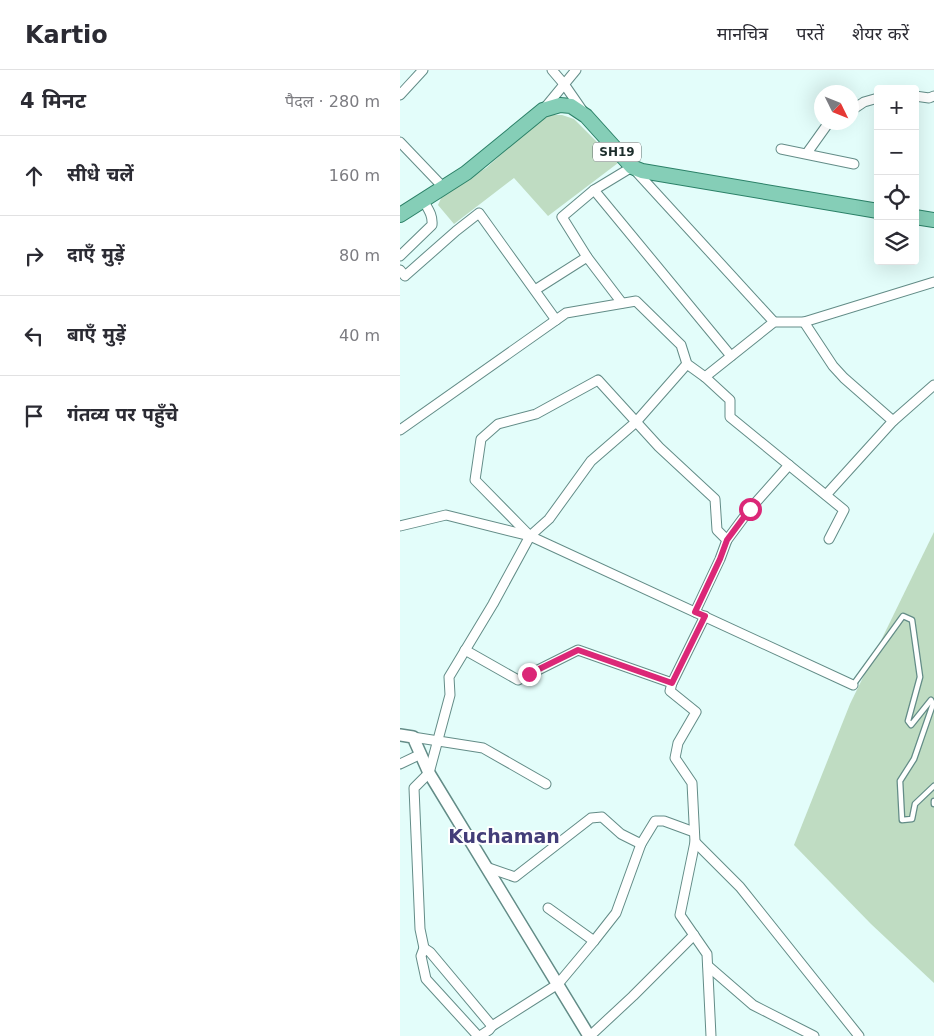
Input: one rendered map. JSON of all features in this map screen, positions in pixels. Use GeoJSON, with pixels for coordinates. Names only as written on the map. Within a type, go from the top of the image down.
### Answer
{"type":"FeatureCollection","features":[{"type":"Feature","properties":{"kind":"main road","name":"SH19"},"geometry":{"type":"LineString","coordinates":[[400,215],[466,173],[543,110],[560,105],[571,106],[586,116],[632,167],[642,171],[874,210]]}},
{"type":"Feature","properties":{"kind":"main road"},"geometry":{"type":"LineString","coordinates":[[919,218],[934,220]]}},
{"type":"Feature","properties":{"kind":"street"},"geometry":{"type":"LineString","coordinates":[[400,95],[423,70]]}},
{"type":"Feature","properties":{"kind":"street"},"geometry":{"type":"LineString","coordinates":[[552,70],[586,116]]}},
{"type":"Feature","properties":{"kind":"street"},"geometry":{"type":"LineString","coordinates":[[543,110],[576,70]]}},
{"type":"Feature","properties":{"kind":"street"},"geometry":{"type":"LineString","coordinates":[[919,97],[929,98],[934,96]]}},
{"type":"Feature","properties":{"kind":"street"},"geometry":{"type":"LineString","coordinates":[[859,105],[874,99]]}},
{"type":"Feature","properties":{"kind":"street"},"geometry":{"type":"LineString","coordinates":[[807,153],[824,130]]}},
{"type":"Feature","properties":{"kind":"street"},"geometry":{"type":"LineString","coordinates":[[400,142],[443,187]]}},
{"type":"Feature","properties":{"kind":"street"},"geometry":{"type":"LineString","coordinates":[[781,149],[854,164]]}},
{"type":"Feature","properties":{"kind":"street"},"geometry":{"type":"LineString","coordinates":[[622,303],[587,257],[562,217],[594,190],[632,167],[774,322]]}},
{"type":"Feature","properties":{"kind":"street"},"geometry":{"type":"LineString","coordinates":[[594,190],[731,356]]}},
{"type":"Feature","properties":{"kind":"street"},"geometry":{"type":"LineString","coordinates":[[400,256],[432,225],[430,212],[423,200]]}},
{"type":"Feature","properties":{"kind":"street"},"geometry":{"type":"LineString","coordinates":[[400,270],[405,276],[456,231],[480,213],[556,320]]}},
{"type":"Feature","properties":{"kind":"street"},"geometry":{"type":"LineString","coordinates":[[535,290],[587,257]]}},
{"type":"Feature","properties":{"kind":"street"},"geometry":{"type":"LineString","coordinates":[[705,377],[774,322],[804,322],[934,282]]}},
{"type":"Feature","properties":{"kind":"street"},"geometry":{"type":"LineString","coordinates":[[400,430],[566,314],[636,301],[681,345],[688,364],[730,400],[730,417],[844,510],[829,539]]}},
{"type":"Feature","properties":{"kind":"street"},"geometry":{"type":"LineString","coordinates":[[804,322],[838,372],[893,421]]}},
{"type":"Feature","properties":{"kind":"street"},"geometry":{"type":"LineString","coordinates":[[688,364],[636,422],[591,461],[549,519],[530,536],[493,604],[449,676],[450,695],[429,773],[414,788],[420,929],[424,948],[421,956],[426,979],[479,1036],[558,984],[594,941],[616,913],[641,844],[651,824],[659,820],[694,832]]}},
{"type":"Feature","properties":{"kind":"street"},"geometry":{"type":"LineString","coordinates":[[530,536],[475,480],[481,439],[498,424],[536,414],[598,380],[658,447],[715,499],[717,530],[727,540]]}},
{"type":"Feature","properties":{"kind":"street"},"geometry":{"type":"LineString","coordinates":[[826,495],[893,421],[934,385]]}},
{"type":"Feature","properties":{"kind":"street"},"geometry":{"type":"LineString","coordinates":[[695,612],[727,540],[750,509],[789,465]]}},
{"type":"Feature","properties":{"kind":"street"},"geometry":{"type":"LineString","coordinates":[[400,526],[446,515],[530,536],[853,684]]}},
{"type":"Feature","properties":{"kind":"street"},"geometry":{"type":"LineString","coordinates":[[705,616],[672,683],[670,691],[696,712],[678,742],[675,758],[692,783],[694,832],[694,842],[680,915],[708,954],[711,1036]]}},
{"type":"Feature","properties":{"kind":"street"},"geometry":{"type":"LineString","coordinates":[[465,650],[518,680],[578,650],[672,683]]}},
{"type":"Feature","properties":{"kind":"street"},"geometry":{"type":"LineString","coordinates":[[400,735],[483,748],[546,784]]}},
{"type":"Feature","properties":{"kind":"street"},"geometry":{"type":"LineString","coordinates":[[413,737],[429,773],[590,1036],[694,935]]}},
{"type":"Feature","properties":{"kind":"street"},"geometry":{"type":"LineString","coordinates":[[400,764],[421,754]]}},
{"type":"Feature","properties":{"kind":"street"},"geometry":{"type":"LineString","coordinates":[[486,866],[515,877],[591,818],[602,817],[621,834],[641,844]]}},
{"type":"Feature","properties":{"kind":"street"},"geometry":{"type":"LineString","coordinates":[[694,842],[740,888],[859,1036]]}},
{"type":"Feature","properties":{"kind":"street"},"geometry":{"type":"LineString","coordinates":[[548,908],[594,941]]}},
{"type":"Feature","properties":{"kind":"street"},"geometry":{"type":"LineString","coordinates":[[424,948],[430,952],[492,1026]]}},
{"type":"Feature","properties":{"kind":"street"},"geometry":{"type":"LineString","coordinates":[[708,966],[753,1005],[814,1036]]}},
{"type":"Feature","properties":{"kind":"lane"},"geometry":{"type":"LineString","coordinates":[[853,684],[903,616],[912,620],[920,677],[908,721],[911,725],[931,700],[933,704],[914,758],[900,781],[902,820],[912,819],[915,804],[934,786]]}},
{"type":"Feature","properties":{"kind":"green space"},"geometry":{"type":"Polygon","coordinates":[[[545,115],[562,115],[574,119],[618,163],[548,216],[514,178],[454,224],[438,205],[443,194],[486,168],[545,115]]]}},
{"type":"Feature","properties":{"kind":"green space"},"geometry":{"type":"Polygon","coordinates":[[[934,532],[934,983],[871,924],[794,845],[850,704],[934,532]]]}},
{"type":"Feature","properties":{"kind":"district","name":"Kuchaman"},"geometry":{"type":"Point","coordinates":[504,836]}},
{"type":"Feature","properties":{"kind":"route"},"geometry":{"type":"LineString","coordinates":[[529,674],[578,650],[672,683],[705,616],[695,612],[727,540],[750,509]]}}]}
